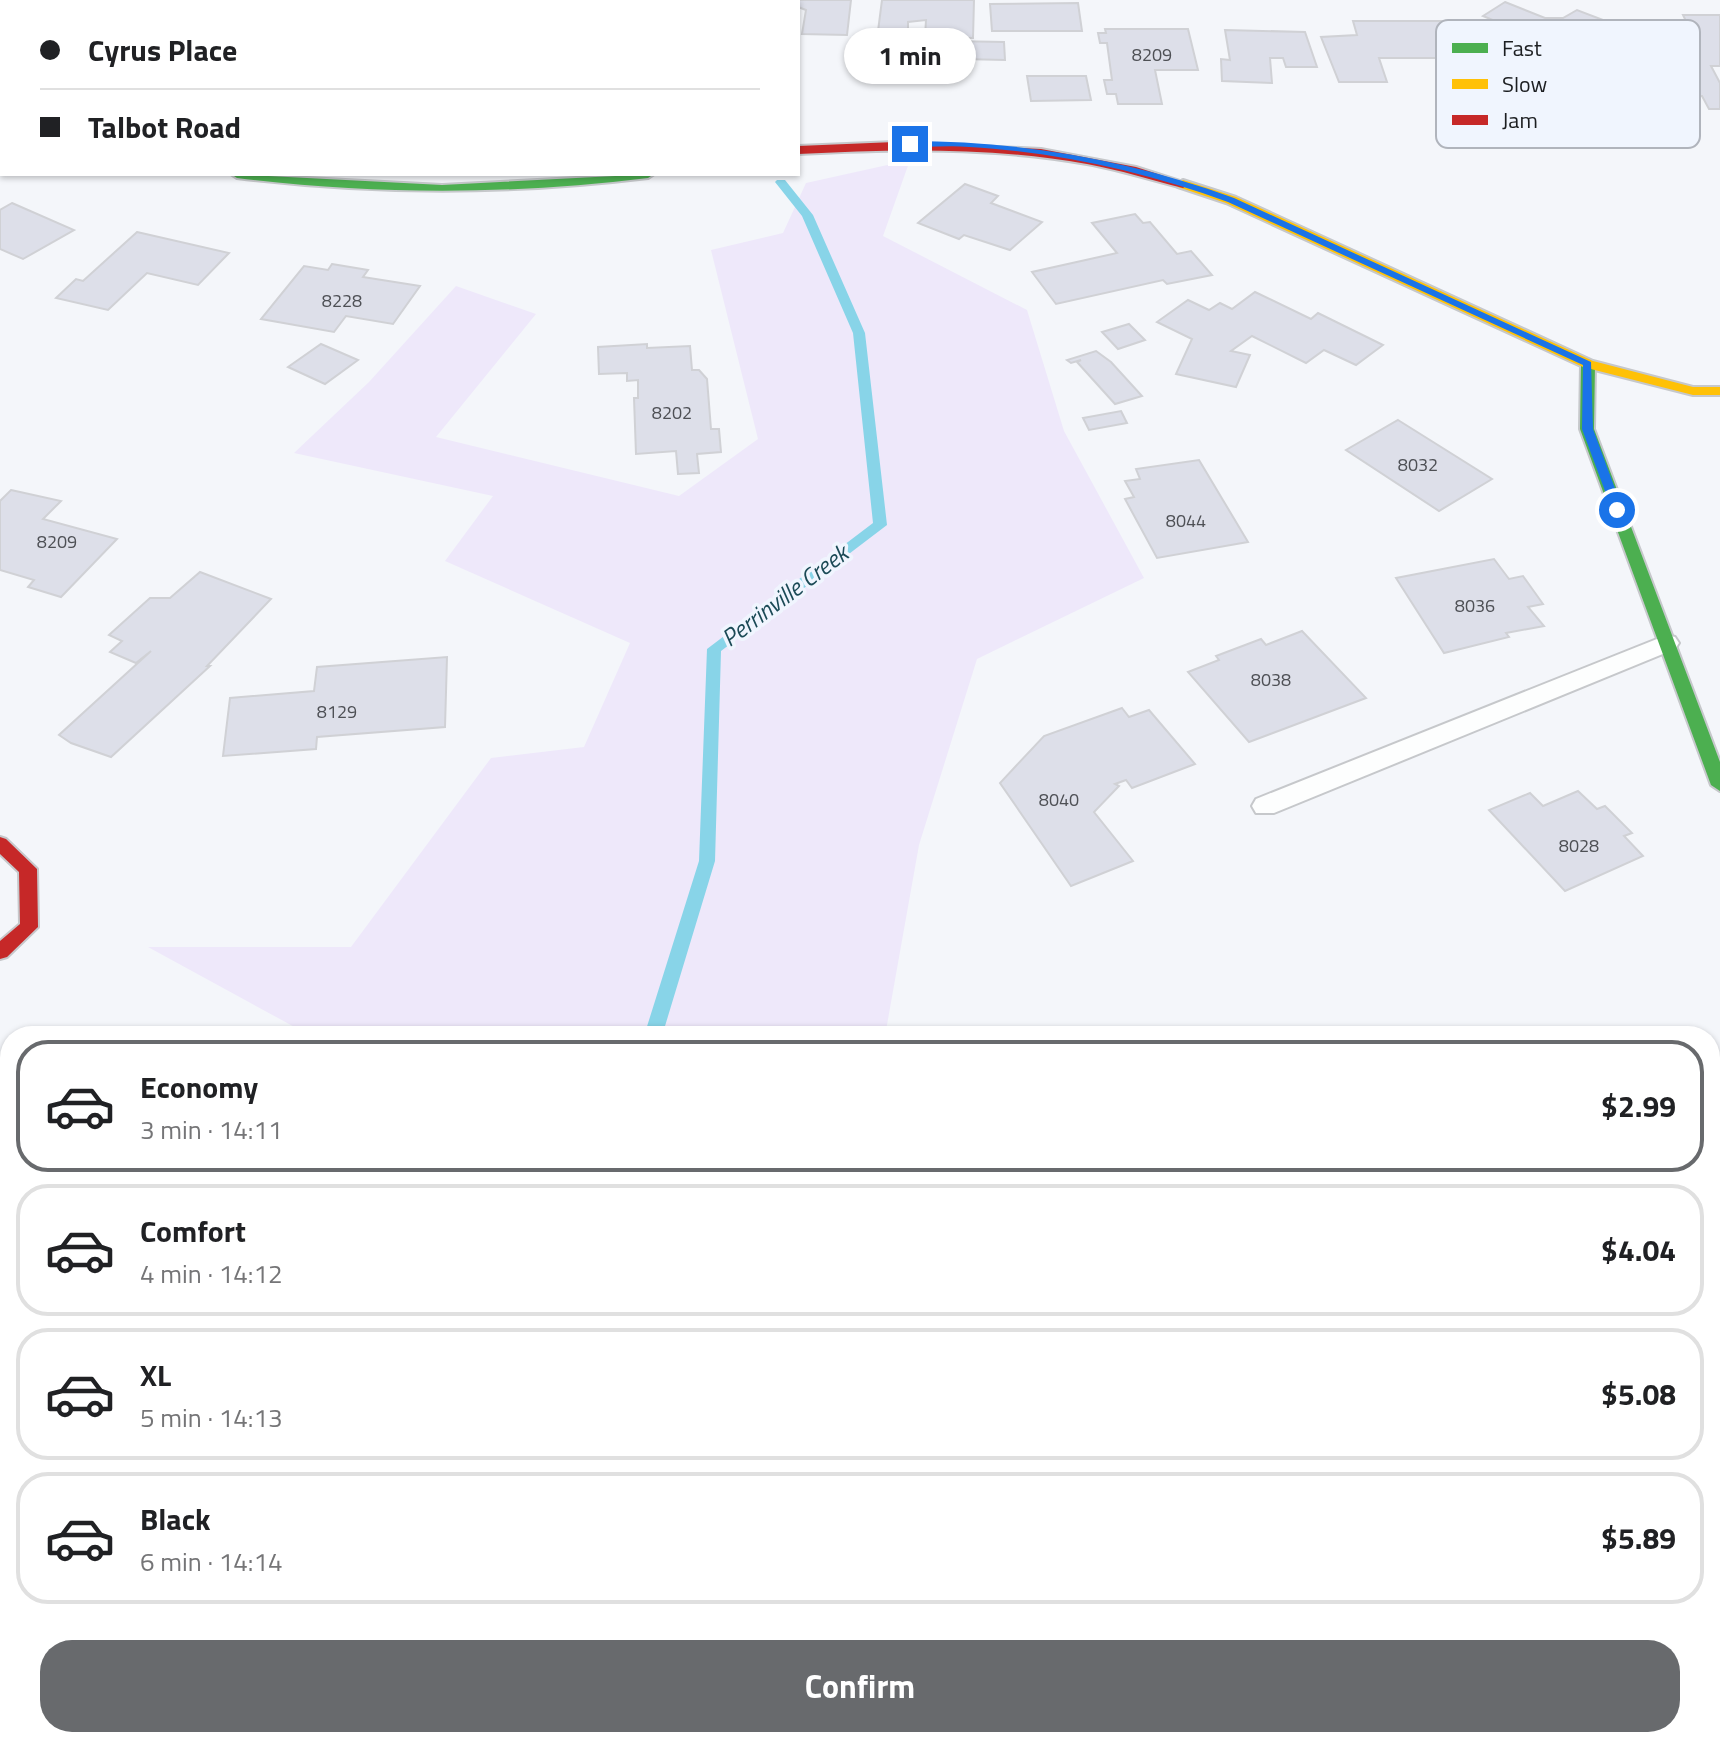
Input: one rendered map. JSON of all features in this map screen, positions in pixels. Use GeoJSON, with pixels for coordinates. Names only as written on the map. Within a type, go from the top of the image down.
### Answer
{"type":"FeatureCollection","features":[{"type":"Feature","properties":{"kind":"street"},"geometry":{"type":"LineString","coordinates":[[800,150],[881,144],[969,144],[1090,161],[1178,180],[1231,200],[1588,364],[1693,391],[1720,391]]}},
{"type":"Feature","properties":{"kind":"street"},"geometry":{"type":"LineString","coordinates":[[249,176],[315,187],[462,191],[636,176]]}},
{"type":"Feature","properties":{"kind":"street"},"geometry":{"type":"LineString","coordinates":[[1588,364],[1587,429],[1720,785]]}},
{"type":"Feature","properties":{"kind":"street"},"geometry":{"type":"LineString","coordinates":[[0,844],[28,869],[29,927],[0,952]]}},
{"type":"Feature","properties":{"kind":"lane"},"geometry":{"type":"LineString","coordinates":[[1265,806],[1667,643]]}},
{"type":"Feature","properties":{"kind":"shaded area"},"geometry":{"type":"Polygon","coordinates":[[[910,160],[883,236],[1027,310],[1064,431],[1144,578],[977,659],[919,845],[887,1026],[293,1026],[148,947],[351,947],[491,758],[584,747],[630,643],[445,561],[493,496],[294,453],[369,382],[456,286],[536,314],[436,437],[679,496],[758,439],[711,250],[783,233],[806,183],[910,160]]]}},
{"type":"Feature","properties":{"kind":"building"},"geometry":{"type":"Polygon","coordinates":[[[800,0],[851,0],[847,35],[802,34],[806,10],[800,8],[800,0]]]}},
{"type":"Feature","properties":{"kind":"building"},"geometry":{"type":"Polygon","coordinates":[[[882,0],[974,0],[973,38],[925,37],[926,20],[908,22],[908,63],[874,62],[882,0]]]}},
{"type":"Feature","properties":{"kind":"building"},"geometry":{"type":"Polygon","coordinates":[[[1505,2],[1545,18],[1563,18],[1577,10],[1603,20],[1493,20],[1483,16],[1505,2]]]}},
{"type":"Feature","properties":{"kind":"building"},"geometry":{"type":"Polygon","coordinates":[[[1078,3],[1082,31],[992,31],[990,4],[1078,3]]]}},
{"type":"Feature","properties":{"kind":"building"},"geometry":{"type":"Polygon","coordinates":[[[1683,15],[1720,15],[1720,66],[1711,66],[1720,83],[1720,109],[1709,109],[1700,96],[1700,20],[1686,20],[1683,15]]]}},
{"type":"Feature","properties":{"kind":"building"},"geometry":{"type":"Polygon","coordinates":[[[1353,21],[1436,21],[1436,58],[1379,58],[1387,82],[1339,82],[1321,37],[1357,35],[1353,21]]]}},
{"type":"Feature","properties":{"kind":"building"},"geometry":{"type":"Polygon","coordinates":[[[1105,29],[1188,29],[1198,70],[1155,70],[1162,104],[1118,104],[1116,94],[1107,94],[1104,80],[1112,80],[1107,43],[1100,43],[1098,33],[1106,33],[1105,29]]]}},
{"type":"Feature","properties":{"kind":"building"},"geometry":{"type":"Polygon","coordinates":[[[1225,30],[1305,32],[1317,67],[1286,67],[1283,58],[1270,58],[1272,83],[1222,81],[1221,59],[1230,60],[1225,30]]]}},
{"type":"Feature","properties":{"kind":"building"},"geometry":{"type":"Polygon","coordinates":[[[950,41],[1004,42],[1005,60],[962,59],[962,50],[950,50],[950,41]]]}},
{"type":"Feature","properties":{"kind":"building"},"geometry":{"type":"Polygon","coordinates":[[[1027,76],[1086,76],[1091,100],[1031,101],[1027,76]]]}},
{"type":"Feature","properties":{"kind":"building"},"geometry":{"type":"Polygon","coordinates":[[[965,184],[998,196],[991,203],[1042,222],[1010,250],[964,235],[959,239],[918,223],[965,184]]]}},
{"type":"Feature","properties":{"kind":"building"},"geometry":{"type":"Polygon","coordinates":[[[12,203],[74,230],[23,259],[0,249],[0,210],[12,203]]]}},
{"type":"Feature","properties":{"kind":"building"},"geometry":{"type":"Polygon","coordinates":[[[1135,214],[1143,223],[1150,222],[1177,254],[1191,251],[1212,275],[1167,284],[1163,280],[1056,304],[1032,272],[1117,253],[1092,223],[1135,214]]]}},
{"type":"Feature","properties":{"kind":"building"},"geometry":{"type":"Polygon","coordinates":[[[137,232],[229,253],[198,285],[147,273],[108,310],[56,298],[76,279],[83,281],[137,232]]]}},
{"type":"Feature","properties":{"kind":"building"},"geometry":{"type":"Polygon","coordinates":[[[332,264],[368,270],[363,277],[420,286],[393,324],[346,316],[334,332],[261,319],[304,266],[328,270],[332,264]]]}},
{"type":"Feature","properties":{"kind":"building"},"geometry":{"type":"Polygon","coordinates":[[[1255,292],[1311,319],[1318,313],[1383,345],[1356,365],[1324,350],[1306,363],[1252,336],[1231,351],[1250,355],[1236,387],[1176,374],[1192,339],[1157,322],[1188,300],[1209,310],[1220,303],[1232,309],[1255,292]]]}},
{"type":"Feature","properties":{"kind":"building"},"geometry":{"type":"Polygon","coordinates":[[[1129,324],[1145,340],[1118,349],[1102,332],[1129,324]]]}},
{"type":"Feature","properties":{"kind":"building"},"geometry":{"type":"Polygon","coordinates":[[[321,344],[358,360],[325,384],[288,367],[321,344]]]}},
{"type":"Feature","properties":{"kind":"building"},"geometry":{"type":"Polygon","coordinates":[[[647,344],[647,348],[690,346],[692,370],[699,370],[707,379],[711,429],[719,429],[721,452],[697,454],[699,473],[678,474],[676,451],[636,454],[634,398],[638,398],[638,380],[627,381],[627,373],[599,374],[598,347],[647,344]]]}},
{"type":"Feature","properties":{"kind":"building"},"geometry":{"type":"Polygon","coordinates":[[[1096,351],[1111,362],[1142,396],[1115,404],[1077,362],[1081,360],[1071,363],[1067,360],[1096,351]]]}},
{"type":"Feature","properties":{"kind":"building"},"geometry":{"type":"Polygon","coordinates":[[[1121,411],[1127,423],[1089,430],[1083,418],[1121,411]]]}},
{"type":"Feature","properties":{"kind":"building"},"geometry":{"type":"Polygon","coordinates":[[[1398,420],[1492,479],[1439,511],[1346,450],[1398,420]]]}},
{"type":"Feature","properties":{"kind":"building"},"geometry":{"type":"Polygon","coordinates":[[[1199,460],[1248,542],[1157,558],[1125,499],[1134,497],[1125,481],[1140,479],[1136,469],[1199,460]]]}},
{"type":"Feature","properties":{"kind":"building"},"geometry":{"type":"Polygon","coordinates":[[[11,490],[61,501],[43,519],[117,539],[61,597],[28,587],[34,580],[0,570],[0,501],[11,490]]]}},
{"type":"Feature","properties":{"kind":"building"},"geometry":{"type":"Polygon","coordinates":[[[1494,559],[1509,579],[1523,576],[1543,604],[1528,607],[1544,626],[1506,633],[1509,637],[1444,653],[1396,578],[1494,559]]]}},
{"type":"Feature","properties":{"kind":"building"},"geometry":{"type":"Polygon","coordinates":[[[200,572],[271,599],[207,666],[210,666],[111,757],[71,743],[59,735],[151,651],[136,663],[110,652],[122,641],[109,635],[150,598],[170,598],[200,572]]]}},
{"type":"Feature","properties":{"kind":"building"},"geometry":{"type":"Polygon","coordinates":[[[1302,631],[1366,698],[1249,742],[1188,672],[1219,660],[1216,656],[1261,639],[1266,645],[1302,631]]]}},
{"type":"Feature","properties":{"kind":"building"},"geometry":{"type":"Polygon","coordinates":[[[447,657],[445,727],[317,737],[316,749],[223,756],[230,698],[314,691],[317,667],[447,657]]]}},
{"type":"Feature","properties":{"kind":"building"},"geometry":{"type":"Polygon","coordinates":[[[1122,708],[1129,717],[1149,710],[1195,764],[1132,788],[1126,780],[1115,784],[1119,786],[1094,812],[1133,861],[1071,886],[1000,783],[1044,736],[1122,708]]]}},
{"type":"Feature","properties":{"kind":"building"},"geometry":{"type":"Polygon","coordinates":[[[1578,791],[1597,809],[1605,806],[1632,833],[1624,836],[1643,856],[1565,891],[1489,810],[1530,793],[1543,806],[1578,791]]]}},
{"type":"Feature","properties":{"kind":"waterway","name":"Perrinville Creek"},"geometry":{"type":"LineString","coordinates":[[656,1026],[707,861],[714,649],[880,525],[859,333],[807,215],[781,182]]}},
{"type":"Feature","properties":{"kind":"traffic: fast"},"geometry":{"type":"LineString","coordinates":[[252,176],[340,185],[442,189],[545,185],[633,176]]}},
{"type":"Feature","properties":{"kind":"traffic: fast"},"geometry":{"type":"LineString","coordinates":[[1588,364],[1587,429],[1720,785]]}},
{"type":"Feature","properties":{"kind":"traffic: slow"},"geometry":{"type":"LineString","coordinates":[[1183,184],[1231,200],[1588,364],[1693,391],[1720,391]]}},
{"type":"Feature","properties":{"kind":"traffic: jam"},"geometry":{"type":"LineString","coordinates":[[800,150],[944,146],[1041,153],[1136,170],[1183,184]]}},
{"type":"Feature","properties":{"kind":"traffic: jam"},"geometry":{"type":"LineString","coordinates":[[0,844],[28,869],[29,927],[0,952]]}},
{"type":"Feature","properties":{"kind":"route"},"geometry":{"type":"LineString","coordinates":[[910,144],[969,144],[1090,161],[1178,180],[1231,200],[1588,364],[1587,429],[1617,510]]}}]}
